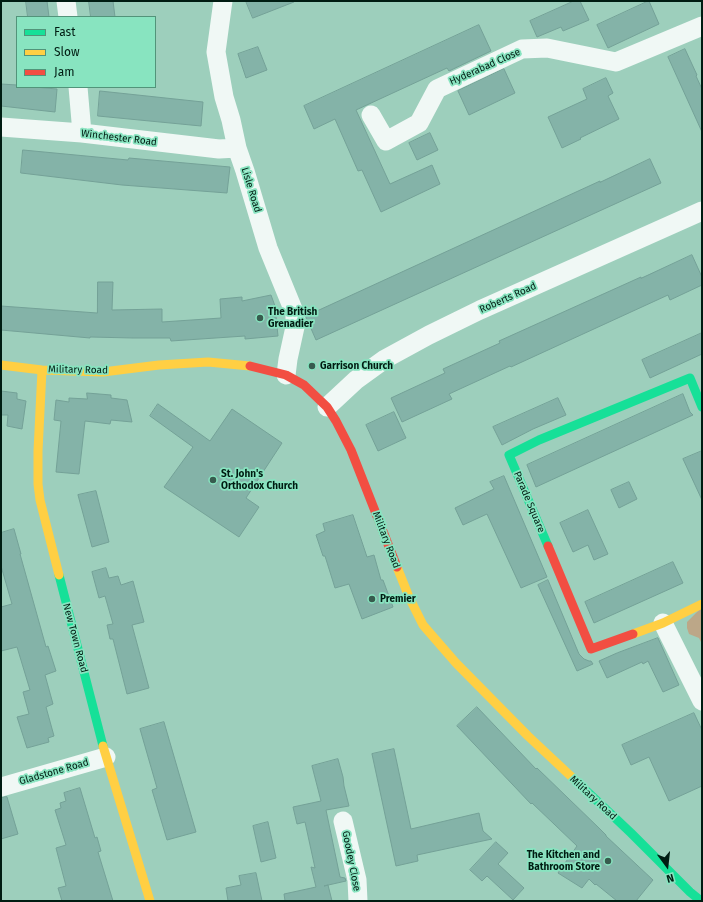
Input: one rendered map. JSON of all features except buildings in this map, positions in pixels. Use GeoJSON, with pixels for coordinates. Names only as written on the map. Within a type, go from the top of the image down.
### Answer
{"type":"FeatureCollection","features":[{"type":"Feature","properties":{"kind":"street"},"geometry":{"type":"LineString","coordinates":[[66,1],[68,16]]}},
{"type":"Feature","properties":{"kind":"street","name":"Lisle Road"},"geometry":{"type":"LineString","coordinates":[[224,1],[216,52],[224,97],[237,148],[268,248],[294,314],[295,326],[286,375]]}},
{"type":"Feature","properties":{"kind":"street","name":"Hyderabad Close"},"geometry":{"type":"LineString","coordinates":[[371,115],[386,141],[419,123],[437,88],[522,49],[547,48],[616,62],[702,26]]}},
{"type":"Feature","properties":{"kind":"street"},"geometry":{"type":"LineString","coordinates":[[78,88],[82,133]]}},
{"type":"Feature","properties":{"kind":"street","name":"Winchester Road"},"geometry":{"type":"LineString","coordinates":[[1,127],[82,133],[219,150],[237,148]]}},
{"type":"Feature","properties":{"kind":"street","name":"Roberts Road"},"geometry":{"type":"LineString","coordinates":[[327,407],[356,380],[385,359],[429,335],[487,307],[702,210]]}},
{"type":"Feature","properties":{"kind":"street","name":"Military Road"},"geometry":{"type":"LineString","coordinates":[[1,365],[42,370],[103,372],[159,365],[208,362],[249,366],[286,375],[304,386],[327,407],[352,450],[409,598],[423,625],[456,663],[528,736],[701,901]]}},
{"type":"Feature","properties":{"kind":"street","name":"New Town Road"},"geometry":{"type":"LineString","coordinates":[[42,370],[37,468],[37,484],[40,500],[106,757],[150,901]]}},
{"type":"Feature","properties":{"kind":"street","name":"Parade Square"},"geometry":{"type":"LineString","coordinates":[[702,406],[690,378],[539,440],[509,455],[591,649],[663,623],[702,604]]}},
{"type":"Feature","properties":{"kind":"street"},"geometry":{"type":"LineString","coordinates":[[663,623],[702,701]]}},
{"type":"Feature","properties":{"kind":"street","name":"Gladstone Road"},"geometry":{"type":"LineString","coordinates":[[1,787],[106,757]]}},
{"type":"Feature","properties":{"kind":"street","name":"Goodey Close"},"geometry":{"type":"LineString","coordinates":[[343,821],[357,880],[358,901]]}},
{"type":"Feature","properties":{"kind":"shaded area"},"geometry":{"type":"Polygon","coordinates":[[[702,607],[702,644],[699,638],[689,634],[687,622],[702,607]]]}},
{"type":"Feature","properties":{"kind":"traffic: fast"},"geometry":{"type":"LineString","coordinates":[[548,546],[509,455],[539,440],[690,378],[702,407]]}},
{"type":"Feature","properties":{"kind":"traffic: fast"},"geometry":{"type":"LineString","coordinates":[[59,575],[103,746]]}},
{"type":"Feature","properties":{"kind":"traffic: fast"},"geometry":{"type":"LineString","coordinates":[[576,781],[701,901]]}},
{"type":"Feature","properties":{"kind":"traffic: slow"},"geometry":{"type":"LineString","coordinates":[[1,365],[42,370],[103,372],[159,365],[208,362],[250,366]]}},
{"type":"Feature","properties":{"kind":"traffic: slow"},"geometry":{"type":"LineString","coordinates":[[42,370],[38,484],[40,500],[59,575]]}},
{"type":"Feature","properties":{"kind":"traffic: slow"},"geometry":{"type":"LineString","coordinates":[[397,567],[409,597],[423,625],[456,663],[528,736],[576,781]]}},
{"type":"Feature","properties":{"kind":"traffic: slow"},"geometry":{"type":"LineString","coordinates":[[633,634],[663,623],[702,604]]}},
{"type":"Feature","properties":{"kind":"traffic: slow"},"geometry":{"type":"LineString","coordinates":[[103,746],[150,901]]}},
{"type":"Feature","properties":{"kind":"traffic: jam"},"geometry":{"type":"LineString","coordinates":[[250,366],[286,375],[304,385],[327,407],[351,450],[397,567]]}},
{"type":"Feature","properties":{"kind":"traffic: jam"},"geometry":{"type":"LineString","coordinates":[[548,546],[591,649],[633,634]]}},
{"type":"Feature","properties":{"kind":"place","name":"The British Grenadier"},"geometry":{"type":"Point","coordinates":[260,318]}},
{"type":"Feature","properties":{"kind":"place","name":"Garrison Church"},"geometry":{"type":"Point","coordinates":[312,366]}},
{"type":"Feature","properties":{"kind":"place","name":"St. John's Orthodox Church"},"geometry":{"type":"Point","coordinates":[213,480]}},
{"type":"Feature","properties":{"kind":"place","name":"Premier"},"geometry":{"type":"Point","coordinates":[372,599]}},
{"type":"Feature","properties":{"kind":"place","name":"The Kitchen and Bathroom Store"},"geometry":{"type":"Point","coordinates":[608,861]}}]}
